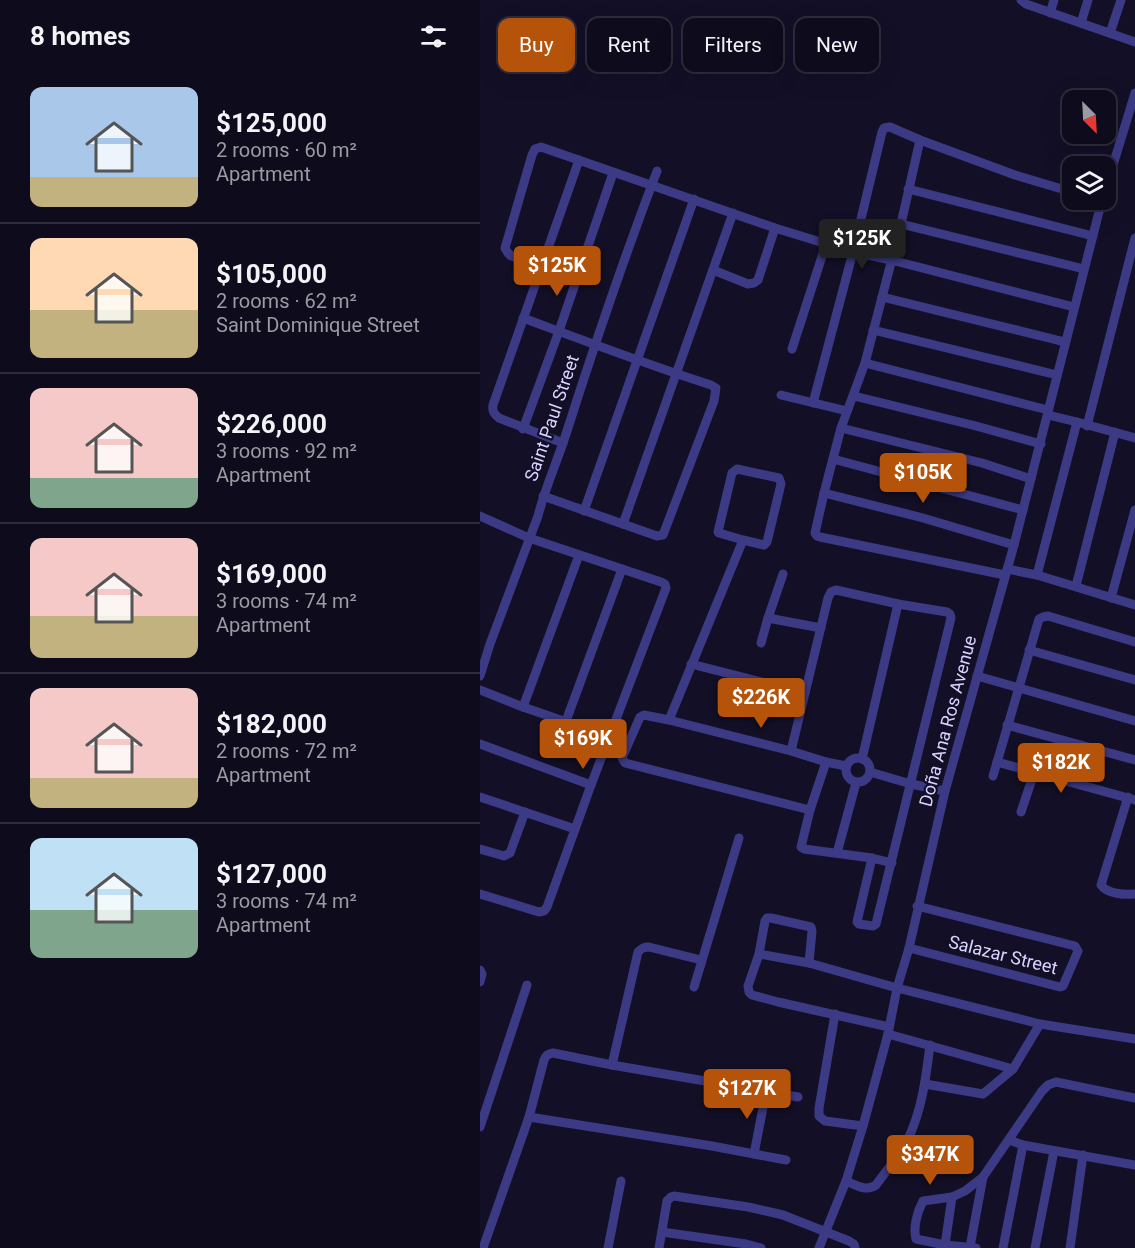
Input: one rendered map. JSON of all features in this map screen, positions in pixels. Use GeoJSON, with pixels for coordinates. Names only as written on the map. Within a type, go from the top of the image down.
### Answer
{"type":"FeatureCollection","features":[{"type":"Feature","properties":{"kind":"street"},"geometry":{"type":"LineString","coordinates":[[1021,0],[1050,13],[1135,42]]}},
{"type":"Feature","properties":{"kind":"street"},"geometry":{"type":"LineString","coordinates":[[1050,13],[1054,0]]}},
{"type":"Feature","properties":{"kind":"street"},"geometry":{"type":"LineString","coordinates":[[1081,23],[1088,0]]}},
{"type":"Feature","properties":{"kind":"street"},"geometry":{"type":"LineString","coordinates":[[1110,33],[1121,0]]}},
{"type":"Feature","properties":{"kind":"street"},"geometry":{"type":"LineString","coordinates":[[1116,156],[1135,93]]}},
{"type":"Feature","properties":{"kind":"street"},"geometry":{"type":"LineString","coordinates":[[813,403],[884,128],[890,127],[1015,175],[1062,189]]}},
{"type":"Feature","properties":{"kind":"street"},"geometry":{"type":"LineString","coordinates":[[920,140],[865,363],[847,411],[833,459],[815,530],[816,534],[820,537],[1006,572],[1037,575],[1135,604]]}},
{"type":"Feature","properties":{"kind":"street"},"geometry":{"type":"LineString","coordinates":[[542,265],[511,256],[507,253],[506,248],[532,155],[535,149],[541,147],[826,244],[1074,307]]}},
{"type":"Feature","properties":{"kind":"street"},"geometry":{"type":"LineString","coordinates":[[563,443],[499,418],[492,410],[579,160]]}},
{"type":"Feature","properties":{"kind":"street","name":"Saint Paul Street"},"geometry":{"type":"LineString","coordinates":[[480,676],[485,642],[538,516],[595,345],[657,171]]}},
{"type":"Feature","properties":{"kind":"street"},"geometry":{"type":"LineString","coordinates":[[523,429],[613,172]]}},
{"type":"Feature","properties":{"kind":"street"},"geometry":{"type":"LineString","coordinates":[[908,189],[1093,236]]}},
{"type":"Feature","properties":{"kind":"street"},"geometry":{"type":"LineString","coordinates":[[584,511],[694,200]]}},
{"type":"Feature","properties":{"kind":"street","name":"Doña Ana Ros Avenue"},"geometry":{"type":"LineString","coordinates":[[819,1248],[846,1181],[889,1030],[945,791],[1041,444],[1099,210]]}},
{"type":"Feature","properties":{"kind":"street"},"geometry":{"type":"LineString","coordinates":[[622,524],[733,213]]}},
{"type":"Feature","properties":{"kind":"street"},"geometry":{"type":"LineString","coordinates":[[901,224],[1084,269]]}},
{"type":"Feature","properties":{"kind":"street"},"geometry":{"type":"LineString","coordinates":[[713,270],[748,284],[754,283],[758,280],[775,228]]}},
{"type":"Feature","properties":{"kind":"street"},"geometry":{"type":"LineString","coordinates":[[1087,426],[1135,238]]}},
{"type":"Feature","properties":{"kind":"street"},"geometry":{"type":"LineString","coordinates":[[792,349],[826,244]]}},
{"type":"Feature","properties":{"kind":"street"},"geometry":{"type":"LineString","coordinates":[[882,297],[1065,342]]}},
{"type":"Feature","properties":{"kind":"street"},"geometry":{"type":"LineString","coordinates":[[523,318],[675,374],[715,386],[717,391],[663,535],[657,537],[543,496]]}},
{"type":"Feature","properties":{"kind":"street"},"geometry":{"type":"LineString","coordinates":[[873,330],[1057,375]]}},
{"type":"Feature","properties":{"kind":"street"},"geometry":{"type":"LineString","coordinates":[[865,363],[1135,438]]}},
{"type":"Feature","properties":{"kind":"street"},"geometry":{"type":"LineString","coordinates":[[781,395],[847,411]]}},
{"type":"Feature","properties":{"kind":"street"},"geometry":{"type":"LineString","coordinates":[[854,396],[1041,444]]}},
{"type":"Feature","properties":{"kind":"street"},"geometry":{"type":"LineString","coordinates":[[1037,575],[1077,422]]}},
{"type":"Feature","properties":{"kind":"street"},"geometry":{"type":"LineString","coordinates":[[842,428],[982,463],[1031,479]]}},
{"type":"Feature","properties":{"kind":"street"},"geometry":{"type":"LineString","coordinates":[[1076,586],[1115,432]]}},
{"type":"Feature","properties":{"kind":"street"},"geometry":{"type":"LineString","coordinates":[[833,459],[1023,510]]}},
{"type":"Feature","properties":{"kind":"street"},"geometry":{"type":"LineString","coordinates":[[737,469],[778,478],[781,484],[767,542],[764,545],[743,540],[718,532],[732,473],[737,469]]}},
{"type":"Feature","properties":{"kind":"street"},"geometry":{"type":"LineString","coordinates":[[824,493],[1014,544]]}},
{"type":"Feature","properties":{"kind":"street"},"geometry":{"type":"LineString","coordinates":[[1111,598],[1135,510]]}},
{"type":"Feature","properties":{"kind":"street"},"geometry":{"type":"LineString","coordinates":[[480,516],[529,538],[665,584],[666,588],[547,907],[544,911],[539,912],[480,894]]}},
{"type":"Feature","properties":{"kind":"street"},"geometry":{"type":"LineString","coordinates":[[669,720],[743,540]]}},
{"type":"Feature","properties":{"kind":"street"},"geometry":{"type":"LineString","coordinates":[[523,707],[579,555]]}},
{"type":"Feature","properties":{"kind":"street"},"geometry":{"type":"LineString","coordinates":[[566,721],[622,569]]}},
{"type":"Feature","properties":{"kind":"street"},"geometry":{"type":"LineString","coordinates":[[761,643],[783,574]]}},
{"type":"Feature","properties":{"kind":"street"},"geometry":{"type":"LineString","coordinates":[[791,751],[831,592],[836,590],[947,612],[951,616],[892,863],[876,924],[873,926],[857,922],[872,858]]}},
{"type":"Feature","properties":{"kind":"street"},"geometry":{"type":"LineString","coordinates":[[862,759],[898,604]]}},
{"type":"Feature","properties":{"kind":"street"},"geometry":{"type":"LineString","coordinates":[[993,776],[1039,619],[1048,616],[1135,642]]}},
{"type":"Feature","properties":{"kind":"street"},"geometry":{"type":"LineString","coordinates":[[768,618],[821,628]]}},
{"type":"Feature","properties":{"kind":"street"},"geometry":{"type":"LineString","coordinates":[[1029,650],[1135,680]]}},
{"type":"Feature","properties":{"kind":"street"},"geometry":{"type":"LineString","coordinates":[[691,664],[805,693]]}},
{"type":"Feature","properties":{"kind":"street"},"geometry":{"type":"LineString","coordinates":[[977,676],[1135,721]]}},
{"type":"Feature","properties":{"kind":"street"},"geometry":{"type":"LineString","coordinates":[[480,690],[610,737]]}},
{"type":"Feature","properties":{"kind":"street"},"geometry":{"type":"LineString","coordinates":[[810,810],[624,762],[622,756],[640,717],[644,715],[846,766]]}},
{"type":"Feature","properties":{"kind":"street"},"geometry":{"type":"LineString","coordinates":[[1007,725],[1135,760]]}},
{"type":"Feature","properties":{"kind":"street"},"geometry":{"type":"LineString","coordinates":[[480,744],[591,785]]}},
{"type":"Feature","properties":{"kind":"street"},"geometry":{"type":"LineString","coordinates":[[856,758],[862,759],[870,766],[870,772],[868,778],[856,783],[847,777],[846,766],[856,758]]}},
{"type":"Feature","properties":{"kind":"street"},"geometry":{"type":"LineString","coordinates":[[826,762],[810,810],[801,847],[892,863]]}},
{"type":"Feature","properties":{"kind":"street"},"geometry":{"type":"LineString","coordinates":[[997,762],[1132,799],[1101,885],[1108,891],[1135,894]]}},
{"type":"Feature","properties":{"kind":"street"},"geometry":{"type":"LineString","coordinates":[[870,772],[910,784],[945,791]]}},
{"type":"Feature","properties":{"kind":"street"},"geometry":{"type":"LineString","coordinates":[[1021,812],[1034,773]]}},
{"type":"Feature","properties":{"kind":"street"},"geometry":{"type":"LineString","coordinates":[[837,854],[856,783]]}},
{"type":"Feature","properties":{"kind":"street"},"geometry":{"type":"LineString","coordinates":[[480,797],[575,829]]}},
{"type":"Feature","properties":{"kind":"street"},"geometry":{"type":"LineString","coordinates":[[480,849],[504,856],[510,853],[525,812]]}},
{"type":"Feature","properties":{"kind":"street"},"geometry":{"type":"LineString","coordinates":[[694,987],[739,838]]}},
{"type":"Feature","properties":{"kind":"street","name":"Salazar Street"},"geometry":{"type":"LineString","coordinates":[[909,948],[1060,987],[1063,986],[1078,951],[1075,946],[917,906]]}},
{"type":"Feature","properties":{"kind":"street"},"geometry":{"type":"LineString","coordinates":[[808,963],[812,931],[810,927],[771,918],[765,920],[759,954],[748,990],[750,993],[778,1002],[835,1014],[1013,1069]]}},
{"type":"Feature","properties":{"kind":"street"},"geometry":{"type":"LineString","coordinates":[[612,1065],[641,949],[649,947],[701,960]]}},
{"type":"Feature","properties":{"kind":"street"},"geometry":{"type":"LineString","coordinates":[[759,954],[808,963],[1040,1024],[1135,1039]]}},
{"type":"Feature","properties":{"kind":"street"},"geometry":{"type":"LineString","coordinates":[[480,970],[482,974],[480,982]]}},
{"type":"Feature","properties":{"kind":"street"},"geometry":{"type":"LineString","coordinates":[[480,1127],[527,985]]}},
{"type":"Feature","properties":{"kind":"street"},"geometry":{"type":"LineString","coordinates":[[835,1014],[819,1116],[825,1121],[863,1126]]}},
{"type":"Feature","properties":{"kind":"street"},"geometry":{"type":"LineString","coordinates":[[925,1084],[983,1094],[1013,1069],[1040,1024]]}},
{"type":"Feature","properties":{"kind":"street"},"geometry":{"type":"LineString","coordinates":[[846,1181],[865,1188],[876,1185],[907,1140],[916,1118],[925,1084],[930,1045]]}},
{"type":"Feature","properties":{"kind":"street"},"geometry":{"type":"LineString","coordinates":[[483,1248],[529,1116],[546,1055],[553,1053],[798,1097]]}},
{"type":"Feature","properties":{"kind":"street"},"geometry":{"type":"LineString","coordinates":[[983,1177],[973,1247],[945,1245],[916,1239],[915,1227],[923,1202],[952,1197],[965,1191],[983,1177],[1048,1085],[1056,1082],[1135,1098]]}},
{"type":"Feature","properties":{"kind":"street"},"geometry":{"type":"LineString","coordinates":[[754,1154],[766,1092]]}},
{"type":"Feature","properties":{"kind":"street"},"geometry":{"type":"LineString","coordinates":[[529,1116],[786,1160]]}},
{"type":"Feature","properties":{"kind":"street"},"geometry":{"type":"LineString","coordinates":[[1009,1140],[1023,1145],[1135,1165]]}},
{"type":"Feature","properties":{"kind":"street"},"geometry":{"type":"LineString","coordinates":[[1003,1248],[1023,1145]]}},
{"type":"Feature","properties":{"kind":"street"},"geometry":{"type":"LineString","coordinates":[[1035,1248],[1054,1151]]}},
{"type":"Feature","properties":{"kind":"street"},"geometry":{"type":"LineString","coordinates":[[1070,1248],[1083,1155]]}},
{"type":"Feature","properties":{"kind":"street"},"geometry":{"type":"LineString","coordinates":[[608,1248],[621,1181]]}},
{"type":"Feature","properties":{"kind":"street"},"geometry":{"type":"LineString","coordinates":[[659,1248],[667,1201],[674,1196],[760,1209],[783,1215],[849,1241],[854,1244],[855,1248]]}},
{"type":"Feature","properties":{"kind":"street"},"geometry":{"type":"LineString","coordinates":[[945,1245],[952,1197]]}},
{"type":"Feature","properties":{"kind":"street"},"geometry":{"type":"LineString","coordinates":[[662,1232],[761,1248]]}}]}
